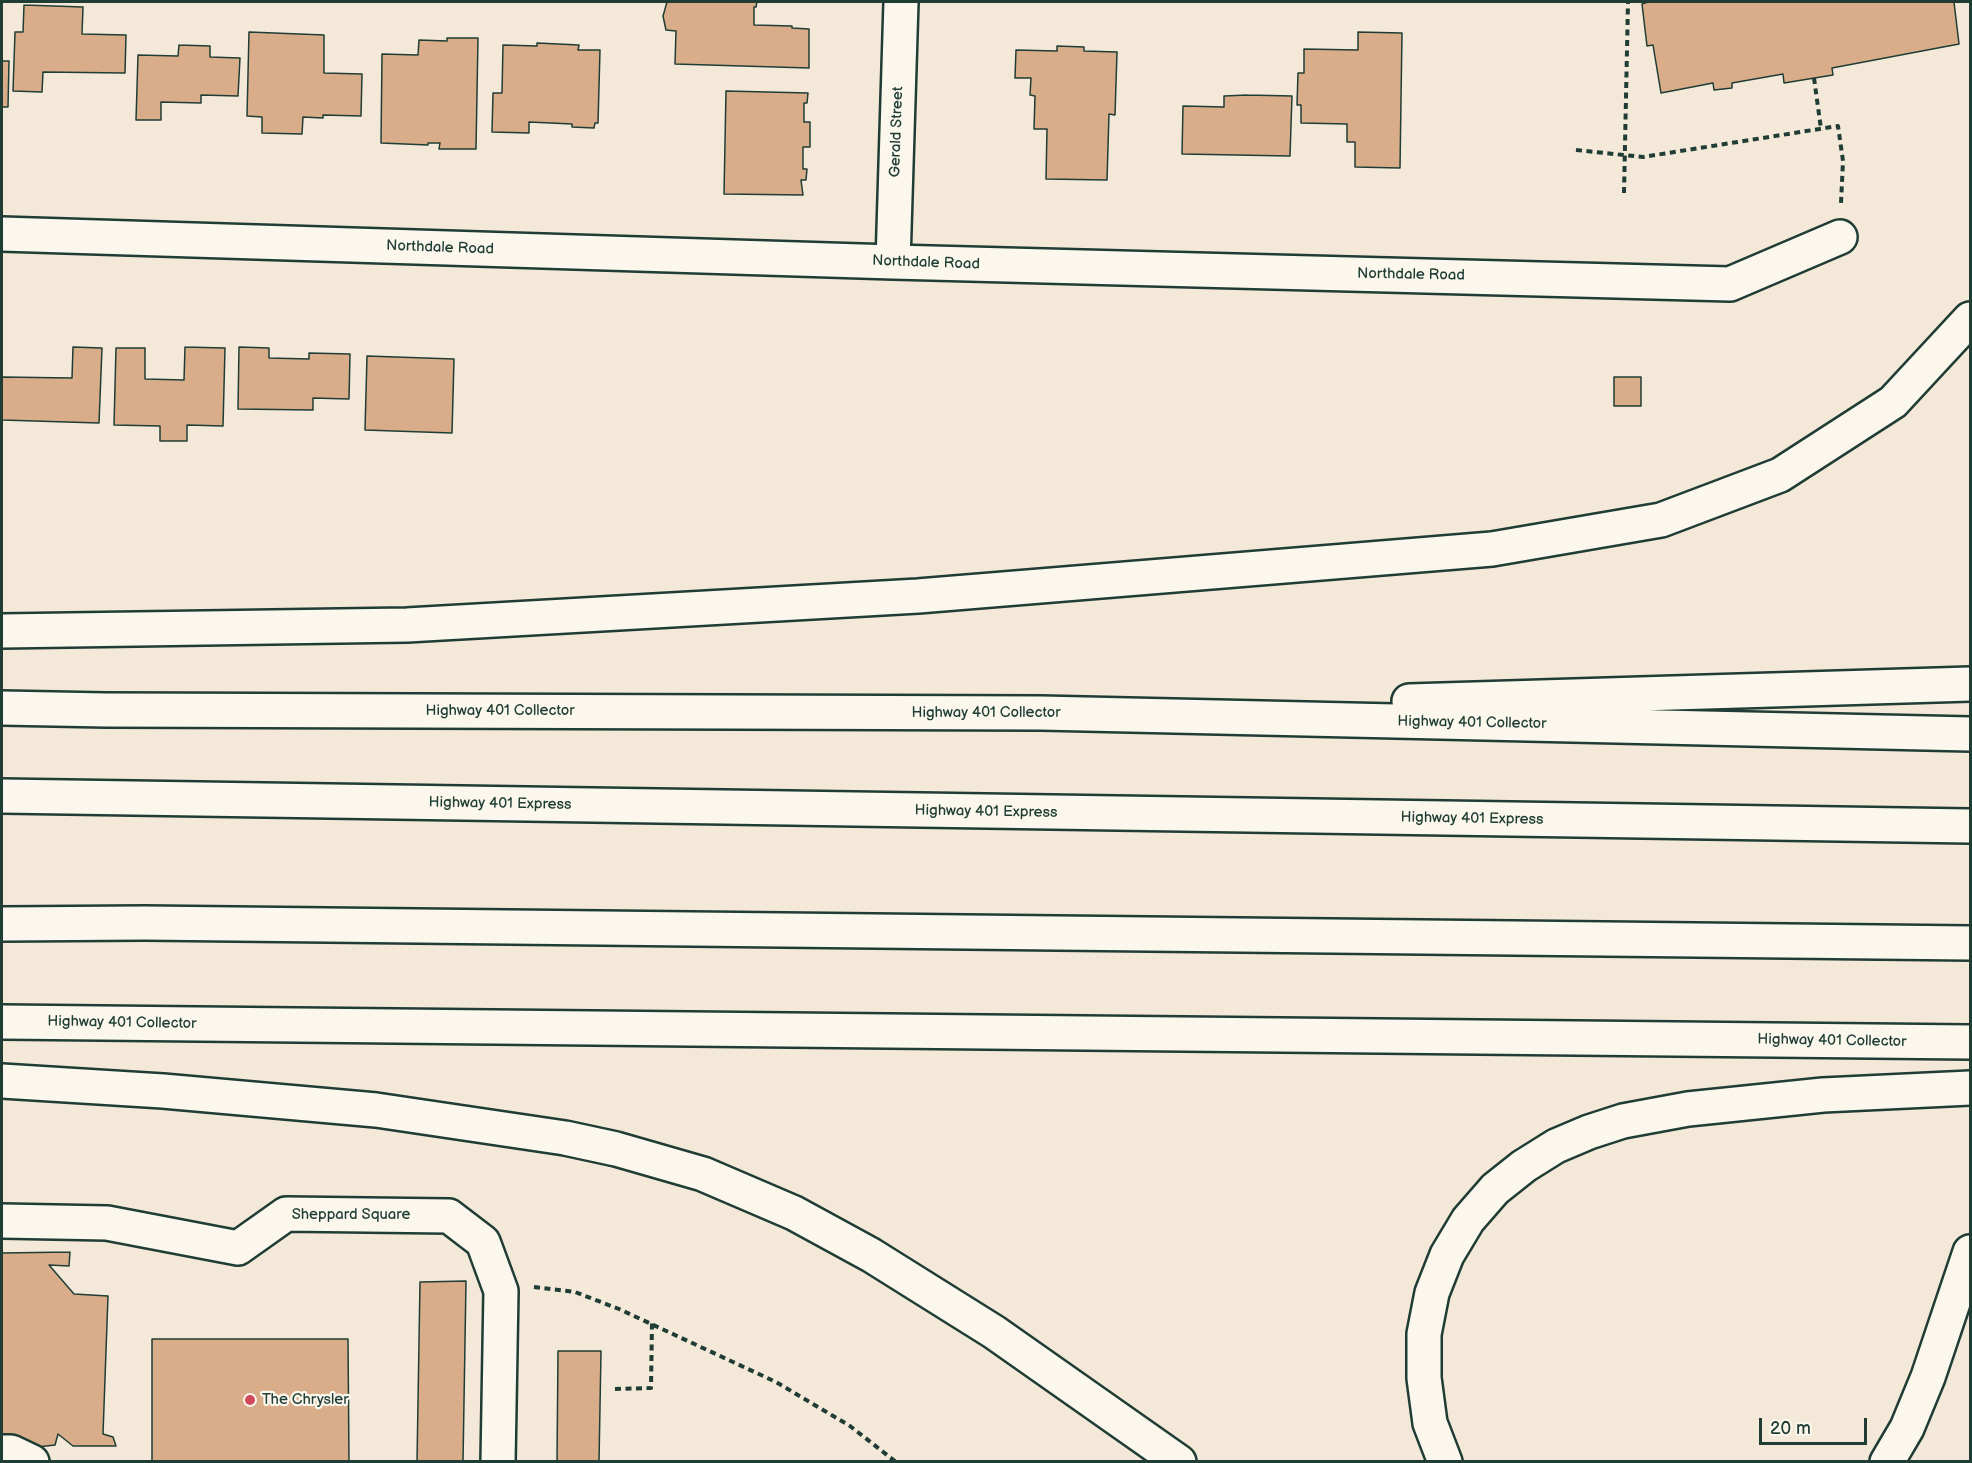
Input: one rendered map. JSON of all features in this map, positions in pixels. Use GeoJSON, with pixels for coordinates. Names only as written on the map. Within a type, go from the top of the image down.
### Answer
{"type":"FeatureCollection","features":[{"type":"Feature","properties":{"kind":"main road","name":"Gerald Street"},"geometry":{"type":"LineString","coordinates":[[893,262],[901,2]]}},
{"type":"Feature","properties":{"kind":"main road","name":"Northdale Road"},"geometry":{"type":"LineString","coordinates":[[2,234],[893,262],[1730,284],[1840,237]]}},
{"type":"Feature","properties":{"kind":"main road"},"geometry":{"type":"LineString","coordinates":[[2,631],[407,626],[918,596],[1491,549],[1661,520],[1780,475],[1893,402],[1971,320]]}},
{"type":"Feature","properties":{"kind":"main road"},"geometry":{"type":"LineString","coordinates":[[1041,713],[1957,684]]}},
{"type":"Feature","properties":{"kind":"main road","name":"Highway 401 Collector"},"geometry":{"type":"LineString","coordinates":[[2,708],[1041,713],[1958,735]]}},
{"type":"Feature","properties":{"kind":"main road","name":"Highway 401 Express"},"geometry":{"type":"LineString","coordinates":[[2,796],[1971,826]]}},
{"type":"Feature","properties":{"kind":"main road"},"geometry":{"type":"LineString","coordinates":[[2,924],[144,923],[1971,944]]}},
{"type":"Feature","properties":{"kind":"main road","name":"Highway 401 Collector"},"geometry":{"type":"LineString","coordinates":[[2,1022],[1971,1042]]}},
{"type":"Feature","properties":{"kind":"main road"},"geometry":{"type":"LineString","coordinates":[[2,1081],[163,1091],[376,1110],[565,1138],[616,1149],[703,1174],[794,1213],[871,1255],[1023,1351],[1179,1461]]}},
{"type":"Feature","properties":{"kind":"main road"},"geometry":{"type":"LineString","coordinates":[[1445,1461],[1430,1423],[1424,1378],[1424,1334],[1432,1293],[1447,1255],[1468,1220],[1495,1189],[1524,1166],[1556,1146],[1589,1132],[1623,1121],[1688,1109],[1744,1102],[1890,1091],[1971,1088]]}},
{"type":"Feature","properties":{"kind":"main road","name":"Sheppard Square"},"geometry":{"type":"LineString","coordinates":[[2,1221],[107,1223],[238,1248],[286,1214],[449,1216],[483,1242],[501,1291],[498,1461]]}},
{"type":"Feature","properties":{"kind":"main road"},"geometry":{"type":"LineString","coordinates":[[1887,1461],[1907,1428],[1929,1377],[1971,1252]]}},
{"type":"Feature","properties":{"kind":"main road"},"geometry":{"type":"LineString","coordinates":[[2,1452],[11,1452],[32,1461]]}},
{"type":"Feature","properties":{"kind":"path"},"geometry":{"type":"LineString","coordinates":[[1624,193],[1628,2]]}},
{"type":"Feature","properties":{"kind":"path"},"geometry":{"type":"LineString","coordinates":[[1814,78],[1821,129]]}},
{"type":"Feature","properties":{"kind":"path"},"geometry":{"type":"LineString","coordinates":[[1576,150],[1643,157],[1838,126],[1843,161],[1840,237]]}},
{"type":"Feature","properties":{"kind":"path"},"geometry":{"type":"LineString","coordinates":[[490,1262],[518,1285],[575,1292],[652,1323],[776,1382],[850,1426],[896,1461]]}},
{"type":"Feature","properties":{"kind":"path"},"geometry":{"type":"LineString","coordinates":[[615,1389],[651,1388],[652,1323]]}},
{"type":"Feature","properties":{"kind":"building"},"geometry":{"type":"Polygon","coordinates":[[[667,2],[757,2],[754,7],[754,25],[809,29],[809,68],[675,64],[676,31],[666,30],[663,16],[667,2]]]}},
{"type":"Feature","properties":{"kind":"building"},"geometry":{"type":"Polygon","coordinates":[[[1648,2],[1954,2],[1959,44],[1832,68],[1833,75],[1784,83],[1783,74],[1732,83],[1732,88],[1714,90],[1713,83],[1661,93],[1653,45],[1647,46],[1642,4],[1648,2]]]}},
{"type":"Feature","properties":{"kind":"building"},"geometry":{"type":"Polygon","coordinates":[[[24,5],[83,7],[82,34],[126,35],[125,73],[43,72],[42,92],[13,91],[15,32],[23,32],[24,5]]]}},
{"type":"Feature","properties":{"kind":"building"},"geometry":{"type":"Polygon","coordinates":[[[249,32],[324,35],[324,73],[362,74],[361,116],[303,117],[302,134],[262,133],[262,117],[247,116],[249,32]]]}},
{"type":"Feature","properties":{"kind":"building"},"geometry":{"type":"Polygon","coordinates":[[[1358,32],[1402,33],[1400,168],[1355,167],[1355,142],[1347,142],[1347,124],[1301,123],[1301,105],[1297,105],[1298,73],[1304,73],[1304,49],[1358,50],[1358,32]]]}},
{"type":"Feature","properties":{"kind":"building"},"geometry":{"type":"Polygon","coordinates":[[[447,38],[478,38],[476,149],[439,149],[440,143],[428,143],[428,145],[381,143],[382,54],[418,55],[419,40],[447,41],[447,38]]]}},
{"type":"Feature","properties":{"kind":"building"},"geometry":{"type":"Polygon","coordinates":[[[537,43],[579,45],[578,50],[600,50],[598,123],[595,123],[594,128],[572,127],[572,124],[529,122],[529,133],[492,132],[493,93],[502,93],[503,45],[537,46],[537,43]]]}},
{"type":"Feature","properties":{"kind":"building"},"geometry":{"type":"Polygon","coordinates":[[[179,45],[210,46],[210,57],[240,58],[238,96],[201,95],[201,103],[161,102],[161,120],[136,120],[138,55],[178,56],[179,45]]]}},
{"type":"Feature","properties":{"kind":"building"},"geometry":{"type":"Polygon","coordinates":[[[1057,46],[1084,47],[1084,51],[1117,52],[1115,115],[1109,114],[1107,180],[1046,179],[1047,129],[1034,129],[1035,96],[1030,95],[1031,78],[1015,78],[1016,50],[1057,51],[1057,46]]]}},
{"type":"Feature","properties":{"kind":"building"},"geometry":{"type":"Polygon","coordinates":[[[2,61],[9,61],[8,107],[2,107],[2,61]]]}},
{"type":"Feature","properties":{"kind":"building"},"geometry":{"type":"Polygon","coordinates":[[[726,91],[808,93],[807,103],[804,103],[804,122],[810,122],[810,147],[803,147],[803,169],[807,169],[806,180],[801,180],[803,195],[724,194],[726,91]]]}},
{"type":"Feature","properties":{"kind":"building"},"geometry":{"type":"Polygon","coordinates":[[[1224,96],[1292,96],[1290,156],[1182,154],[1183,106],[1224,107],[1224,96]]]}},
{"type":"Feature","properties":{"kind":"building"},"geometry":{"type":"Polygon","coordinates":[[[73,347],[102,348],[99,423],[2,420],[2,377],[72,378],[73,347]]]}},
{"type":"Feature","properties":{"kind":"building"},"geometry":{"type":"Polygon","coordinates":[[[185,347],[225,348],[223,426],[187,425],[187,441],[160,441],[160,426],[114,425],[116,348],[145,348],[145,379],[184,380],[185,347]]]}},
{"type":"Feature","properties":{"kind":"building"},"geometry":{"type":"Polygon","coordinates":[[[239,347],[269,348],[269,358],[309,359],[309,353],[350,354],[349,399],[313,398],[313,410],[238,409],[239,347]]]}},
{"type":"Feature","properties":{"kind":"building"},"geometry":{"type":"Polygon","coordinates":[[[367,356],[454,359],[452,433],[365,430],[367,356]]]}},
{"type":"Feature","properties":{"kind":"building"},"geometry":{"type":"Polygon","coordinates":[[[1614,377],[1641,377],[1641,406],[1614,406],[1614,377]]]}},
{"type":"Feature","properties":{"kind":"building"},"geometry":{"type":"Polygon","coordinates":[[[70,1252],[69,1266],[49,1265],[74,1294],[108,1296],[103,1434],[113,1437],[116,1446],[73,1446],[58,1434],[55,1445],[2,1451],[2,1253],[70,1252]]]}},
{"type":"Feature","properties":{"kind":"building"},"geometry":{"type":"Polygon","coordinates":[[[466,1281],[463,1462],[417,1462],[420,1282],[466,1281]]]}},
{"type":"Feature","properties":{"kind":"building","name":"The Chrysler"},"geometry":{"type":"Polygon","coordinates":[[[152,1339],[348,1339],[349,1462],[152,1462],[152,1339]]]}},
{"type":"Feature","properties":{"kind":"building"},"geometry":{"type":"Polygon","coordinates":[[[558,1351],[601,1351],[599,1462],[557,1462],[558,1351]]]}},
{"type":"Feature","properties":{"kind":"place","name":"The Chrysler"},"geometry":{"type":"Point","coordinates":[250,1400]}}]}
